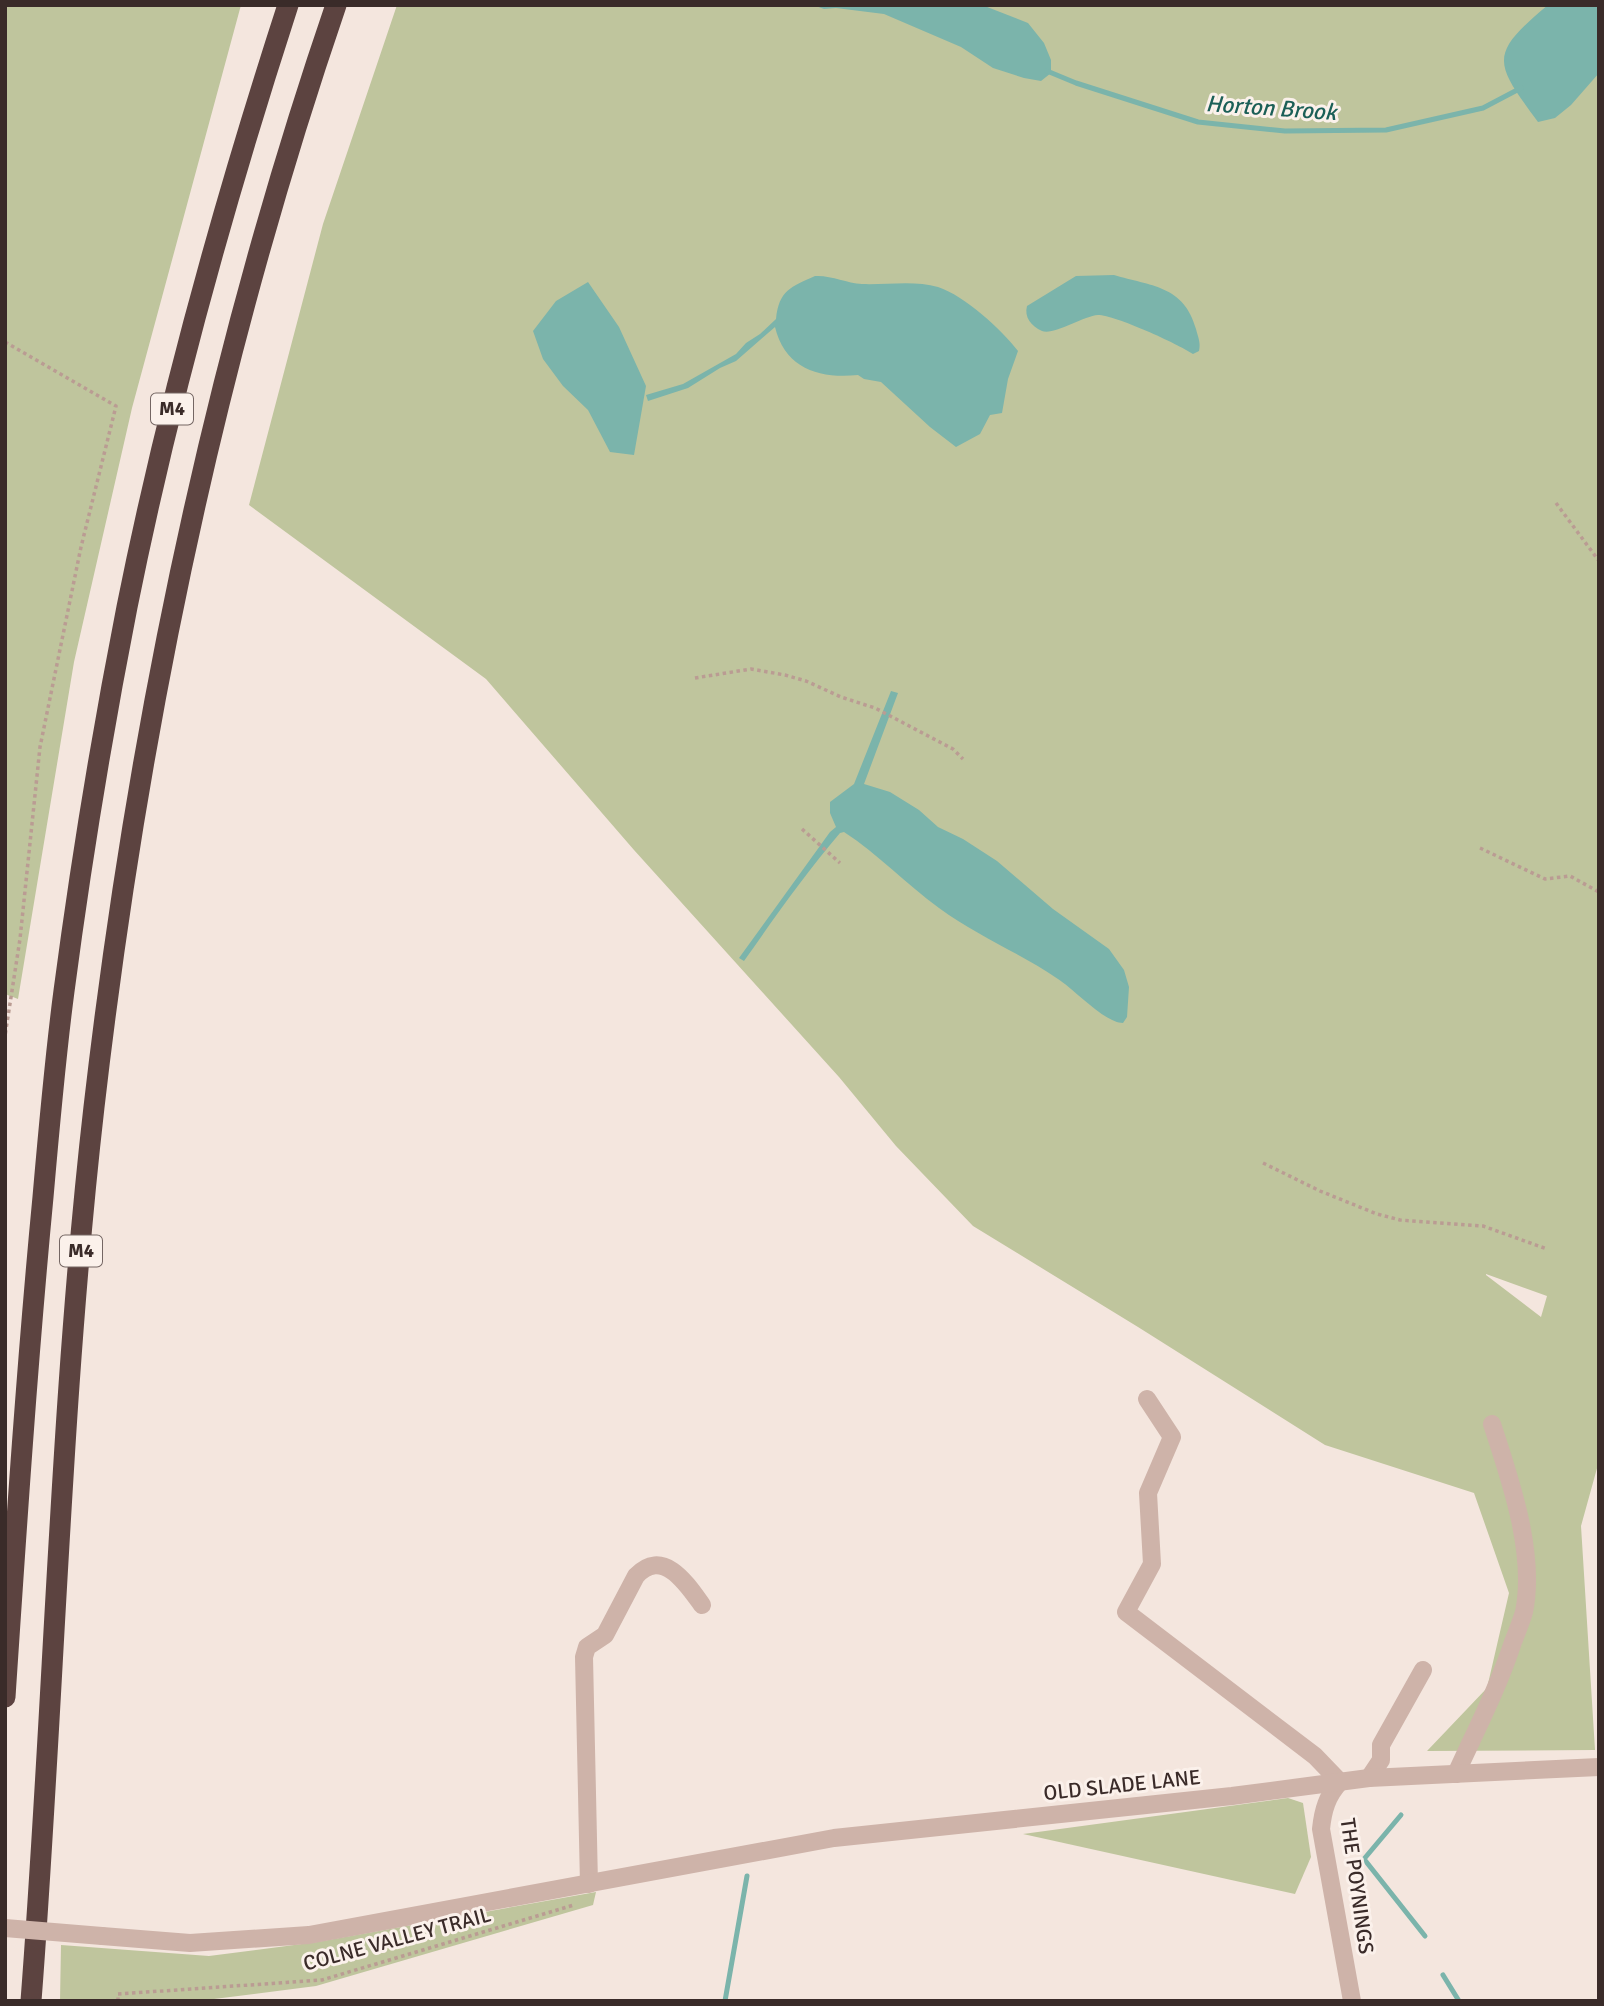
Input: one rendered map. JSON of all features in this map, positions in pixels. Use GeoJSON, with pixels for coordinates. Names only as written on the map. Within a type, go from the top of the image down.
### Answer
{"type":"FeatureCollection","features":[{"type":"Feature","properties":{"kind":"highway","name":"M4"},"geometry":{"type":"LineString","coordinates":[[5,1698],[46,1155],[63,994],[89,820],[128,603],[188,345],[253,113],[288,5]]}},
{"type":"Feature","properties":{"kind":"highway","name":"M4"},"geometry":{"type":"LineString","coordinates":[[31,2000],[62,1488],[77,1292],[94,1109],[116,931],[139,790],[172,617],[228,371],[293,136],[336,5]]}},
{"type":"Feature","properties":{"kind":"street"},"geometry":{"type":"LineString","coordinates":[[1147,1399],[1172,1437],[1148,1493],[1152,1564],[1126,1612],[1315,1756],[1340,1783]]}},
{"type":"Feature","properties":{"kind":"street"},"geometry":{"type":"LineString","coordinates":[[1456,1774],[1496,1690],[1524,1611],[1525,1549],[1509,1476],[1492,1424]]}},
{"type":"Feature","properties":{"kind":"street"},"geometry":{"type":"LineString","coordinates":[[589,1884],[584,1657],[587,1647],[605,1635],[636,1576],[644,1568],[655,1564],[675,1572],[702,1605]]}},
{"type":"Feature","properties":{"kind":"street"},"geometry":{"type":"LineString","coordinates":[[1369,1778],[1381,1760],[1381,1745],[1423,1670]]}},
{"type":"Feature","properties":{"kind":"street","name":"OLD SLADE LANE"},"geometry":{"type":"LineString","coordinates":[[5,1928],[190,1943],[309,1935],[835,1838],[1232,1796],[1369,1778],[1599,1767]]}},
{"type":"Feature","properties":{"kind":"street","name":"THE POYNINGS"},"geometry":{"type":"LineString","coordinates":[[1340,1783],[1332,1791],[1323,1810],[1321,1829],[1352,2001]]}},
{"type":"Feature","properties":{"kind":"path"},"geometry":{"type":"LineString","coordinates":[[5,342],[116,406],[81,547],[40,747],[20,939],[5,1036]]}},
{"type":"Feature","properties":{"kind":"path"},"geometry":{"type":"LineString","coordinates":[[1556,503],[1599,561]]}},
{"type":"Feature","properties":{"kind":"path"},"geometry":{"type":"LineString","coordinates":[[695,678],[751,669],[806,681],[841,697],[875,708],[953,749],[963,759]]}},
{"type":"Feature","properties":{"kind":"path"},"geometry":{"type":"LineString","coordinates":[[802,829],[840,863]]}},
{"type":"Feature","properties":{"kind":"path"},"geometry":{"type":"LineString","coordinates":[[1480,848],[1545,878],[1570,876],[1599,892]]}},
{"type":"Feature","properties":{"kind":"path"},"geometry":{"type":"LineString","coordinates":[[1263,1163],[1310,1187],[1377,1214],[1400,1220],[1483,1226],[1547,1249]]}},
{"type":"Feature","properties":{"kind":"path","name":"COLNE VALLEY TRAIL"},"geometry":{"type":"LineString","coordinates":[[118,2001],[118,1994],[322,1980],[585,1902],[589,1884]]}},
{"type":"Feature","properties":{"kind":"green space"},"geometry":{"type":"Polygon","coordinates":[[[5,5],[241,5],[132,408],[74,662],[18,999],[5,994],[5,5]]]}},
{"type":"Feature","properties":{"kind":"green space"},"geometry":{"type":"Polygon","coordinates":[[[397,5],[1599,5],[1599,1461],[1581,1526],[1595,1750],[1427,1751],[1487,1688],[1509,1593],[1474,1493],[1325,1445],[973,1226],[896,1146],[839,1077],[634,850],[486,679],[249,505],[323,224],[397,5]],[[1486,1274],[1541,1317],[1547,1296],[1486,1274]]]}},
{"type":"Feature","properties":{"kind":"green space"},"geometry":{"type":"Polygon","coordinates":[[[1288,1798],[1303,1803],[1311,1857],[1295,1894],[1023,1834],[1288,1798]]]}},
{"type":"Feature","properties":{"kind":"green space"},"geometry":{"type":"Polygon","coordinates":[[[596,1892],[593,1905],[316,1986],[198,2001],[60,2001],[61,1945],[209,1956],[317,1942],[596,1892]]]}},
{"type":"Feature","properties":{"kind":"water"},"geometry":{"type":"Polygon","coordinates":[[[813,5],[982,5],[1028,23],[1044,43],[1051,60],[1051,73],[1041,81],[1024,78],[993,68],[961,47],[884,14],[824,9],[813,5]]]}},
{"type":"Feature","properties":{"kind":"water"},"geometry":{"type":"Polygon","coordinates":[[[1548,5],[1599,5],[1599,73],[1571,105],[1555,118],[1538,122],[1513,85],[1506,72],[1504,60],[1507,48],[1515,36],[1548,5]]]}},
{"type":"Feature","properties":{"kind":"water"},"geometry":{"type":"Polygon","coordinates":[[[1114,275],[1153,285],[1174,295],[1191,314],[1199,340],[1199,351],[1193,354],[1146,331],[1106,316],[1092,316],[1047,332],[1029,321],[1027,306],[1076,276],[1114,275]]]}},
{"type":"Feature","properties":{"kind":"water"},"geometry":{"type":"Polygon","coordinates":[[[815,276],[862,284],[929,285],[948,291],[971,305],[1018,351],[1008,379],[1002,413],[990,415],[980,434],[956,447],[881,382],[858,375],[818,373],[796,362],[787,353],[775,327],[736,361],[688,388],[648,401],[646,395],[683,384],[736,354],[776,319],[780,302],[788,291],[815,276]]]}},
{"type":"Feature","properties":{"kind":"water"},"geometry":{"type":"Polygon","coordinates":[[[588,282],[619,327],[646,386],[634,455],[610,452],[588,410],[563,386],[543,359],[533,331],[556,301],[588,282]]]}},
{"type":"Feature","properties":{"kind":"water"},"geometry":{"type":"Polygon","coordinates":[[[891,691],[898,693],[864,784],[890,792],[919,810],[938,827],[997,861],[1053,909],[1109,949],[1124,970],[1129,987],[1127,1017],[1123,1023],[1108,1018],[1044,970],[953,918],[844,832],[840,833],[815,864],[744,961],[739,958],[836,827],[830,813],[830,802],[854,784],[891,691]]]}},
{"type":"Feature","properties":{"kind":"waterway","name":"Horton Brook"},"geometry":{"type":"LineString","coordinates":[[1047,71],[1198,122],[1285,131],[1386,130],[1483,108],[1521,88]]}},
{"type":"Feature","properties":{"kind":"waterway"},"geometry":{"type":"LineString","coordinates":[[1401,1815],[1364,1859],[1425,1936]]}},
{"type":"Feature","properties":{"kind":"waterway"},"geometry":{"type":"LineString","coordinates":[[725,2001],[747,1876]]}},
{"type":"Feature","properties":{"kind":"waterway"},"geometry":{"type":"LineString","coordinates":[[1443,1975],[1459,2001]]}}]}
